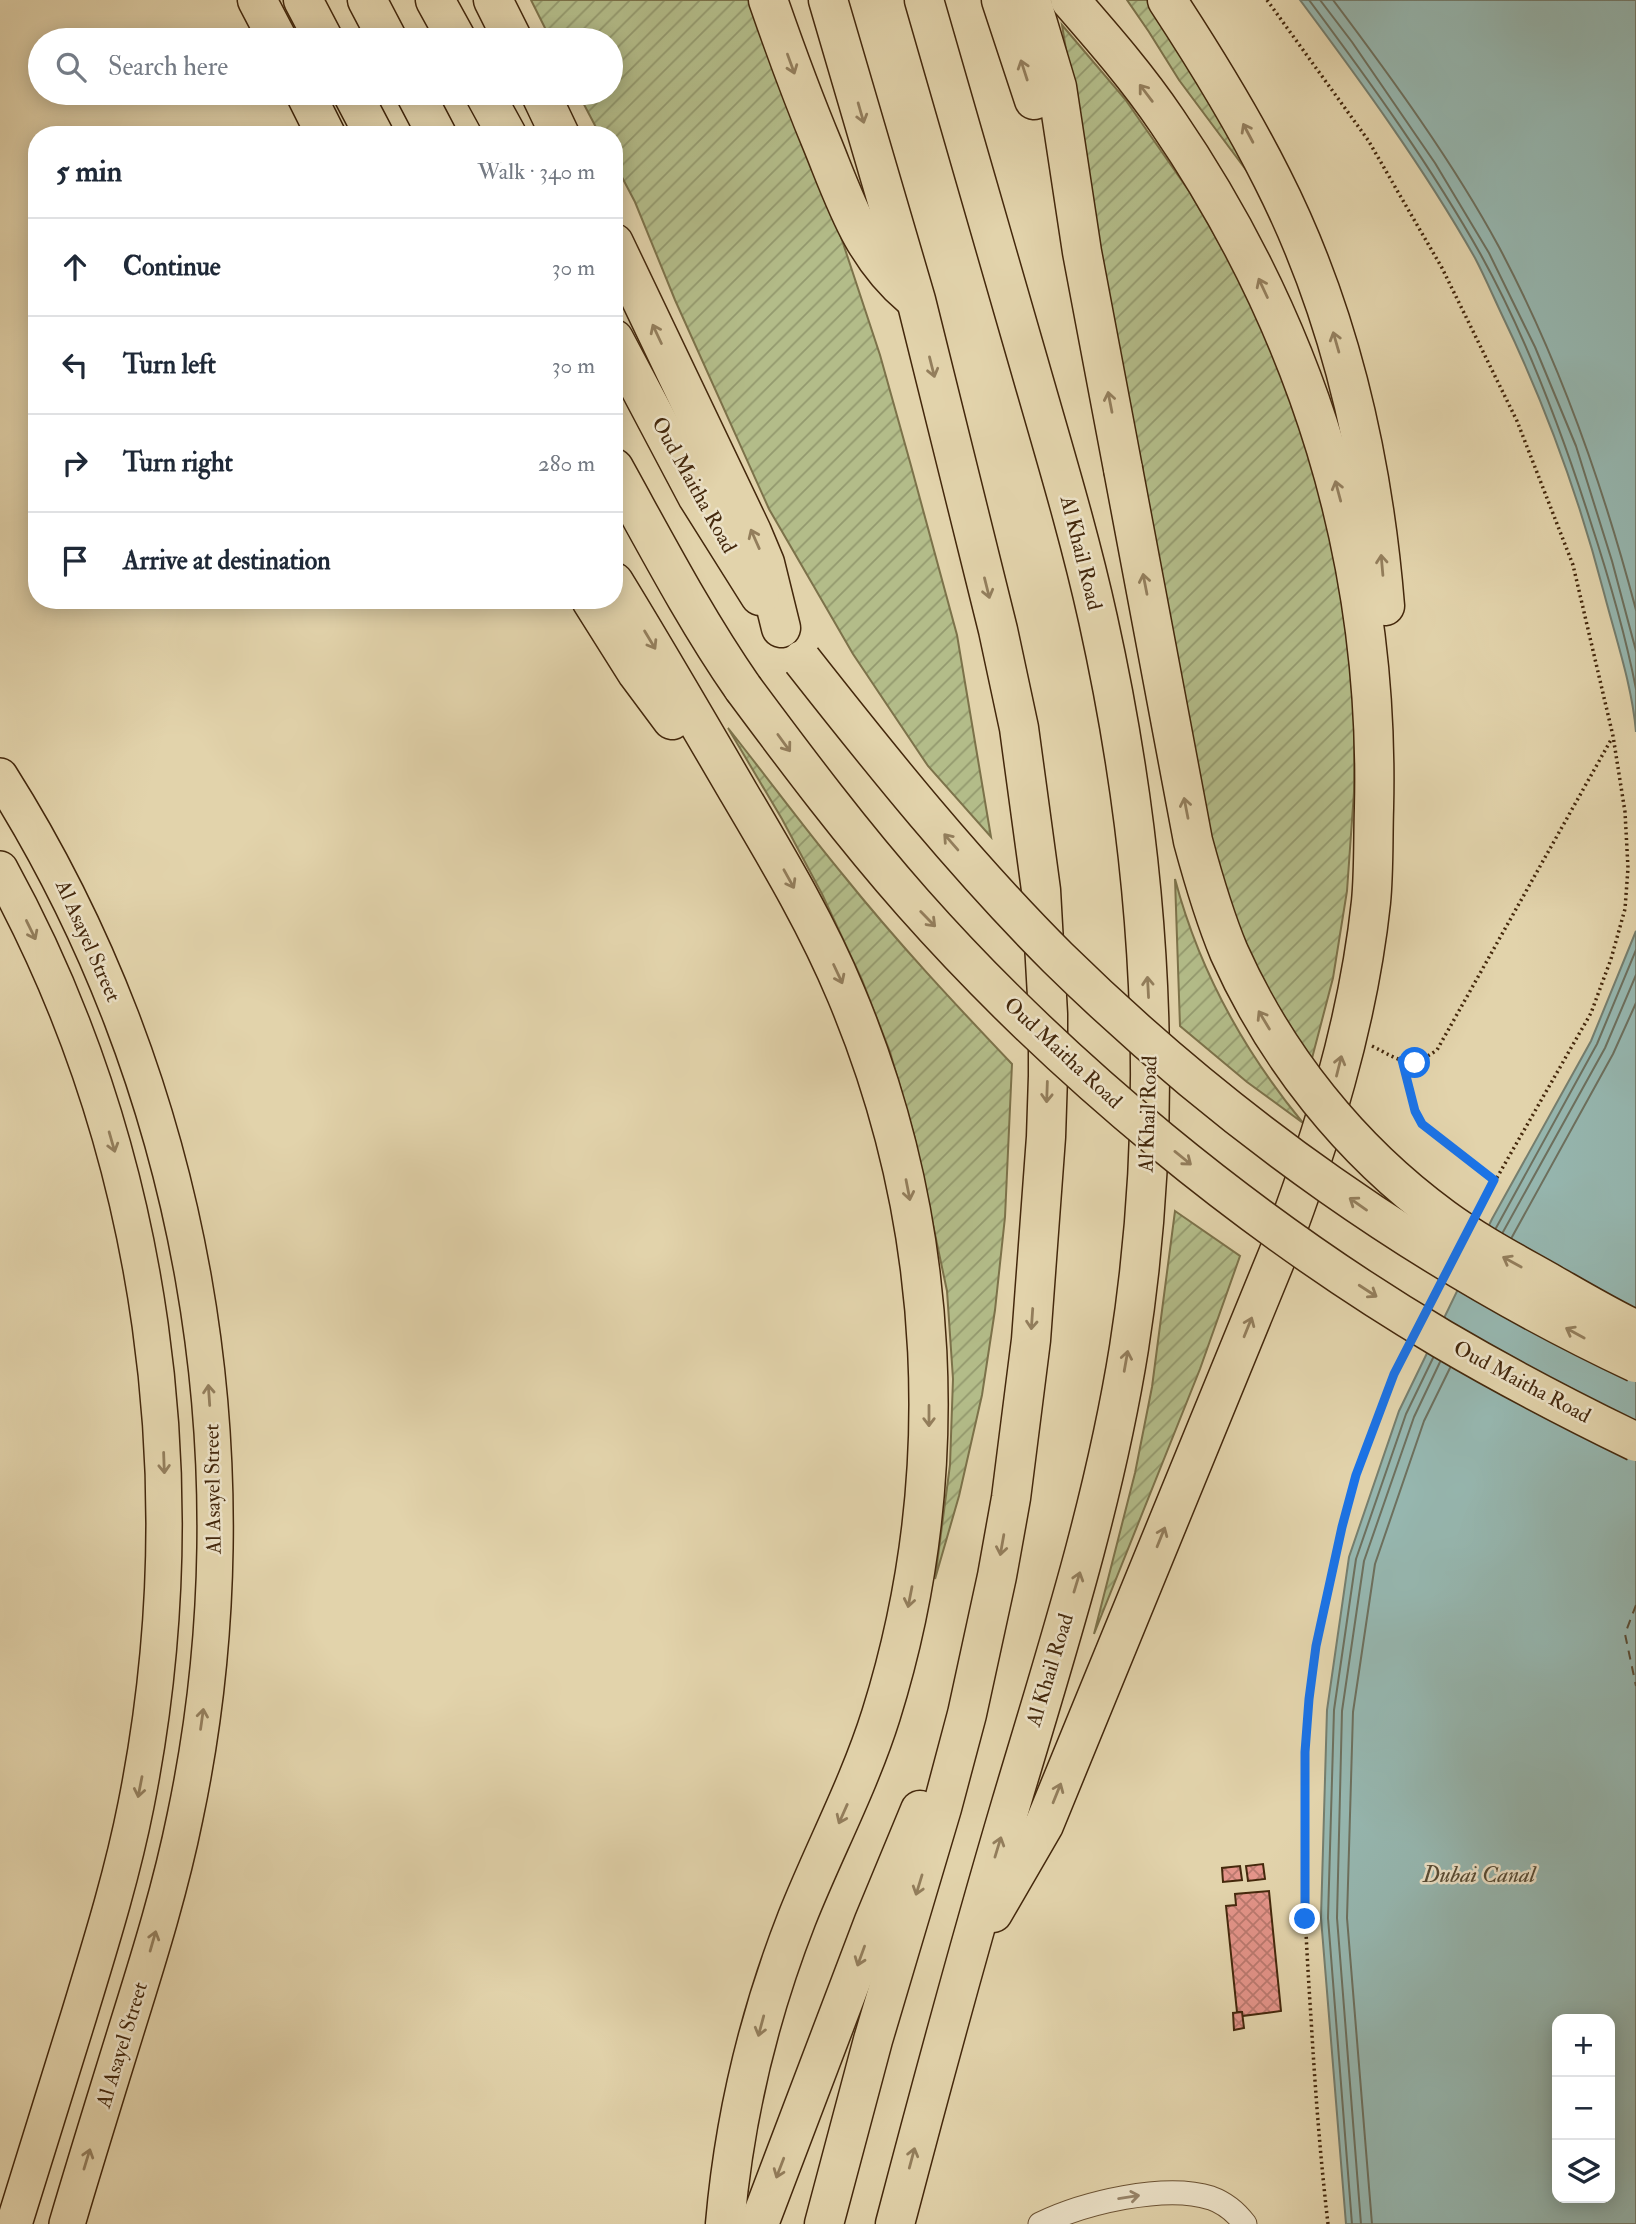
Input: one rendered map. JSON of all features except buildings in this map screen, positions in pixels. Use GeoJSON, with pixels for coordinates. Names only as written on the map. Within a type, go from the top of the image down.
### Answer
{"type":"FeatureCollection","features":[{"type":"Feature","properties":{"kind":"highway"},"geometry":{"type":"LineString","coordinates":[[257,0],[272,28]]}},
{"type":"Feature","properties":{"kind":"highway"},"geometry":{"type":"LineString","coordinates":[[303,0],[318,28]]}},
{"type":"Feature","properties":{"kind":"highway"},"geometry":{"type":"LineString","coordinates":[[367,0],[382,28]]}},
{"type":"Feature","properties":{"kind":"highway"},"geometry":{"type":"LineString","coordinates":[[435,0],[450,28]]}},
{"type":"Feature","properties":{"kind":"highway"},"geometry":{"type":"LineString","coordinates":[[493,0],[507,28]]}},
{"type":"Feature","properties":{"kind":"highway"},"geometry":{"type":"LineString","coordinates":[[768,0],[806,104],[857,228],[888,275],[916,300]]}},
{"type":"Feature","properties":{"kind":"highway"},"geometry":{"type":"LineString","coordinates":[[824,2224],[870,2053],[943,1808],[997,1576],[1022,1419],[1031,1340],[1046,1137],[1048,1014],[1041,890],[1019,728],[998,630],[916,300],[828,0]]}},
{"type":"Feature","properties":{"kind":"highway","name":"Al Khail Road"},"geometry":{"type":"LineString","coordinates":[[895,2224],[965,1960],[1085,1552],[1110,1450],[1129,1346],[1142,1241],[1149,1136],[1151,1031],[1145,928],[1133,819],[1117,714],[1097,616],[1071,509],[924,0]]}},
{"type":"Feature","properties":{"kind":"highway"},"geometry":{"type":"LineString","coordinates":[[1002,0],[1082,252]]}},
{"type":"Feature","properties":{"kind":"highway"},"geometry":{"type":"LineString","coordinates":[[1031,0],[1057,87],[1082,252],[1193,841],[1209,897],[1229,951],[1254,1003],[1284,1052],[1318,1099],[1357,1143],[1398,1183],[1444,1219],[1492,1250],[1636,1330]]}},
{"type":"Feature","properties":{"kind":"highway"},"geometry":{"type":"LineString","coordinates":[[965,1960],[1044,1825],[1278,1254],[1305,1182],[1347,1035],[1371,900],[1375,771],[1373,699],[1366,628],[1338,487],[1316,419],[1281,327],[1252,264],[1211,190],[1166,119],[1115,52],[1070,0]]}},
{"type":"Feature","properties":{"kind":"highway"},"geometry":{"type":"LineString","coordinates":[[1167,0],[1236,108],[1273,180],[1323,303],[1354,404],[1381,551],[1389,684],[1387,843],[1384,863],[1371,900]]}},
{"type":"Feature","properties":{"kind":"highway"},"geometry":{"type":"LineString","coordinates":[[310,105],[321,126]]}},
{"type":"Feature","properties":{"kind":"highway"},"geometry":{"type":"LineString","coordinates":[[359,105],[371,126]]}},
{"type":"Feature","properties":{"kind":"highway"},"geometry":{"type":"LineString","coordinates":[[421,105],[432,126]]}},
{"type":"Feature","properties":{"kind":"highway"},"geometry":{"type":"LineString","coordinates":[[490,105],[501,126]]}},
{"type":"Feature","properties":{"kind":"highway"},"geometry":{"type":"LineString","coordinates":[[546,105],[556,126]]}},
{"type":"Feature","properties":{"kind":"highway"},"geometry":{"type":"LineString","coordinates":[[623,262],[752,532],[765,563],[780,628]]}},
{"type":"Feature","properties":{"kind":"highway","name":"Oud Maitha Road"},"geometry":{"type":"LineString","coordinates":[[623,356],[697,496],[802,660],[882,762],[968,861],[1058,957],[1154,1047],[1256,1131],[1362,1208],[1474,1278],[1636,1363]]}},
{"type":"Feature","properties":{"kind":"highway","name":"Oud Maitha Road"},"geometry":{"type":"LineString","coordinates":[[623,483],[736,677],[825,799],[914,904],[1008,1003],[1109,1097],[1215,1184],[1325,1265],[1441,1338],[1561,1405],[1636,1442]]}},
{"type":"Feature","properties":{"kind":"highway"},"geometry":{"type":"LineString","coordinates":[[623,531],[736,677]]}},
{"type":"Feature","properties":{"kind":"highway"},"geometry":{"type":"LineString","coordinates":[[623,597],[808,913],[845,991],[880,1085],[906,1181],[922,1280],[928,1367],[929,1430],[921,1530],[904,1629],[880,1716],[852,1793],[795,1922],[763,2018],[740,2116],[725,2224]]}},
{"type":"Feature","properties":{"kind":"highway"},"geometry":{"type":"LineString","coordinates":[[597,609],[637,673],[718,784],[738,809],[761,830]]}},
{"type":"Feature","properties":{"kind":"highway"},"geometry":{"type":"LineString","coordinates":[[759,2224],[895,1868],[940,1764],[967,1714]]}},
{"type":"Feature","properties":{"kind":"main road","name":"Al Asayel Street"},"geometry":{"type":"LineString","coordinates":[[0,776],[55,868],[82,922],[148,1089],[180,1205],[192,1264],[203,1335],[213,1445],[215,1557],[212,1631],[204,1705],[186,1815],[151,1948],[66,2224]]}},
{"type":"Feature","properties":{"kind":"main road"},"geometry":{"type":"LineString","coordinates":[[0,869],[66,1010],[103,1114],[120,1173],[139,1256],[155,1353],[165,1501],[160,1648],[136,1808],[109,1917],[14,2224]]}},
{"type":"Feature","properties":{"kind":"street"},"geometry":{"type":"LineString","coordinates":[[1040,2224],[1091,2205],[1144,2195],[1171,2194],[1198,2194],[1213,2199],[1228,2207],[1245,2224]]}},
{"type":"Feature","properties":{"kind":"path"},"geometry":{"type":"LineString","coordinates":[[1266,0],[1368,141],[1442,268],[1517,421],[1573,565],[1613,736],[1625,823],[1628,868],[1625,909],[1611,959],[1591,1013],[1475,1216]]}},
{"type":"Feature","properties":{"kind":"path"},"geometry":{"type":"LineString","coordinates":[[1347,1035],[1402,1060],[1415,1063],[1437,1050],[1613,736]]}},
{"type":"Feature","properties":{"kind":"path"},"geometry":{"type":"LineString","coordinates":[[1402,1060],[1415,1111],[1422,1124],[1494,1180]]}},
{"type":"Feature","properties":{"kind":"path"},"geometry":{"type":"LineString","coordinates":[[1328,2224],[1315,2101],[1305,1919],[1305,1752],[1309,1699],[1316,1646],[1356,1475],[1374,1424],[1406,1350]]}},
{"type":"Feature","properties":{"kind":"green space"},"geometry":{"type":"Polygon","coordinates":[[[531,0],[753,0],[790,110],[841,237],[880,355],[957,635],[991,837],[928,766],[853,654],[769,509],[623,179],[623,126],[595,126],[584,105],[623,105],[623,28],[545,28],[531,0]]]}},
{"type":"Feature","properties":{"kind":"green space"},"geometry":{"type":"Polygon","coordinates":[[[1127,0],[1151,0],[1175,37],[1252,178],[1179,80],[1127,0]]]}},
{"type":"Feature","properties":{"kind":"green space"},"geometry":{"type":"Polygon","coordinates":[[[1062,25],[1125,99],[1189,191],[1240,279],[1284,374],[1324,479],[1355,664],[1354,792],[1347,891],[1333,978],[1310,1066],[1248,959],[1210,847],[1125,413],[1062,25]]]}},
{"type":"Feature","properties":{"kind":"green space"},"geometry":{"type":"Polygon","coordinates":[[[728,728],[864,901],[1012,1064],[1005,1217],[995,1310],[982,1395],[959,1496],[935,1579],[950,1465],[953,1379],[947,1291],[914,1135],[890,1052],[862,980],[822,894],[782,819],[728,728]]]}},
{"type":"Feature","properties":{"kind":"green space"},"geometry":{"type":"Polygon","coordinates":[[[1175,879],[1197,945],[1226,1008],[1261,1067],[1303,1123],[1247,1082],[1180,1026],[1175,879]]]}},
{"type":"Feature","properties":{"kind":"green space"},"geometry":{"type":"Polygon","coordinates":[[[1175,1211],[1240,1256],[1200,1369],[1094,1634],[1135,1473],[1152,1387],[1175,1211]]]}},
{"type":"Feature","properties":{"kind":"water"},"geometry":{"type":"Polygon","coordinates":[[[1300,0],[1636,0],[1636,732],[1623,662],[1584,522],[1560,451],[1518,349],[1475,258],[1435,191],[1300,0]]]}},
{"type":"Feature","properties":{"kind":"water","name":"Dubai Canal"},"geometry":{"type":"Polygon","coordinates":[[[1636,931],[1636,2224],[1346,2224],[1321,1918],[1327,1710],[1349,1557],[1399,1411],[1492,1219],[1591,1041],[1636,931]]]}},
{"type":"Feature","properties":{"kind":"ferry route"},"geometry":{"type":"LineString","coordinates":[[1636,1605],[1625,1634],[1636,1686]]}},
{"type":"Feature","properties":{"kind":"route"},"geometry":{"type":"LineString","coordinates":[[1305,1919],[1305,1752],[1309,1699],[1316,1646],[1342,1527],[1356,1475],[1394,1374],[1494,1180],[1422,1124],[1415,1111],[1402,1060],[1415,1063]]}}]}
